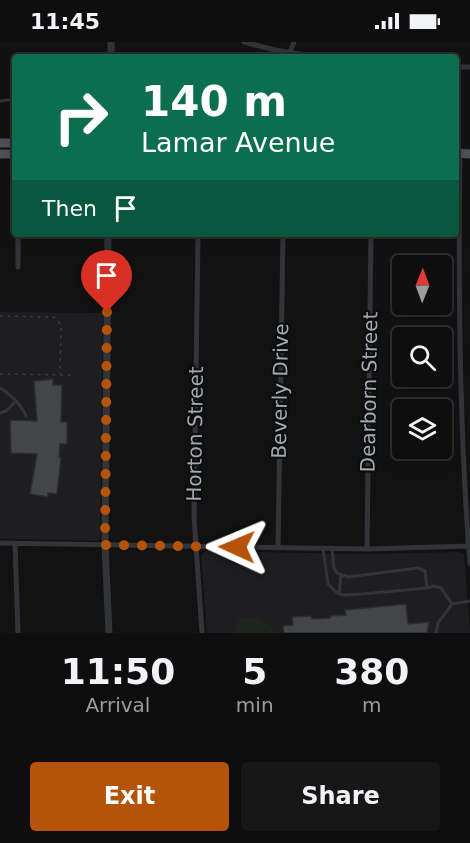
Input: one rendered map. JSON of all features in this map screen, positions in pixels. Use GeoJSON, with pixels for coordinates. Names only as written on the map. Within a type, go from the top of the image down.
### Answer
{"type":"FeatureCollection","features":[{"type":"Feature","properties":{"kind":"street"},"geometry":{"type":"LineString","coordinates":[[244,42],[286,54]]}},
{"type":"Feature","properties":{"kind":"street"},"geometry":{"type":"LineString","coordinates":[[462,154],[459,344],[461,424],[470,564]]}},
{"type":"Feature","properties":{"kind":"street"},"geometry":{"type":"LineString","coordinates":[[18,237],[18,267]]}},
{"type":"Feature","properties":{"kind":"street"},"geometry":{"type":"LineString","coordinates":[[108,237],[105,545],[109,633]]}},
{"type":"Feature","properties":{"kind":"street","name":"Horton Street"},"geometry":{"type":"LineString","coordinates":[[198,237],[194,516],[202,633]]}},
{"type":"Feature","properties":{"kind":"street","name":"Beverly Drive"},"geometry":{"type":"LineString","coordinates":[[278,548],[283,237]]}},
{"type":"Feature","properties":{"kind":"street","name":"Dearborn Street"},"geometry":{"type":"LineString","coordinates":[[367,549],[371,237]]}},
{"type":"Feature","properties":{"kind":"street"},"geometry":{"type":"LineString","coordinates":[[0,543],[323,549],[469,546]]}},
{"type":"Feature","properties":{"kind":"street"},"geometry":{"type":"LineString","coordinates":[[15,543],[18,633]]}},
{"type":"Feature","properties":{"kind":"lane"},"geometry":{"type":"LineString","coordinates":[[0,388],[6,391],[26,416]]}},
{"type":"Feature","properties":{"kind":"lane"},"geometry":{"type":"LineString","coordinates":[[0,413],[16,402]]}},
{"type":"Feature","properties":{"kind":"lane"},"geometry":{"type":"LineString","coordinates":[[323,549],[328,584],[339,594],[362,594],[434,586],[441,588],[452,604]]}},
{"type":"Feature","properties":{"kind":"lane"},"geometry":{"type":"LineString","coordinates":[[332,549],[334,568],[340,575],[418,568],[425,571],[427,588]]}},
{"type":"Feature","properties":{"kind":"lane"},"geometry":{"type":"LineString","coordinates":[[339,594],[340,575]]}},
{"type":"Feature","properties":{"kind":"lane"},"geometry":{"type":"LineString","coordinates":[[436,633],[438,623],[452,604],[470,601]]}},
{"type":"Feature","properties":{"kind":"path"},"geometry":{"type":"LineString","coordinates":[[0,316],[57,319],[61,326],[60,374]]}},
{"type":"Feature","properties":{"kind":"path"},"geometry":{"type":"LineString","coordinates":[[0,374],[71,375]]}},
{"type":"Feature","properties":{"kind":"shaded area"},"geometry":{"type":"Polygon","coordinates":[[[0,312],[103,313],[100,538],[97,541],[0,539],[0,312]]]}},
{"type":"Feature","properties":{"kind":"shaded area"},"geometry":{"type":"Polygon","coordinates":[[[205,551],[362,554],[460,552],[464,554],[470,633],[207,633],[201,556],[205,551]]]}},
{"type":"Feature","properties":{"kind":"shaded area"},"geometry":{"type":"Polygon","coordinates":[[[259,617],[272,627],[275,633],[235,633],[239,619],[259,617]]]}},
{"type":"Feature","properties":{"kind":"building"},"geometry":{"type":"Polygon","coordinates":[[[53,379],[53,385],[62,385],[61,422],[67,422],[67,444],[60,444],[59,457],[61,458],[57,494],[48,493],[48,497],[30,494],[37,454],[11,453],[10,420],[37,421],[34,381],[53,379]]]}},
{"type":"Feature","properties":{"kind":"building"},"geometry":{"type":"Polygon","coordinates":[[[406,604],[408,624],[429,622],[427,633],[284,633],[283,626],[293,625],[292,617],[330,618],[330,616],[346,615],[345,610],[406,604]]]}},
{"type":"Feature","properties":{"kind":"route"},"geometry":{"type":"LineString","coordinates":[[107,312],[105,545],[237,547]]}}]}
